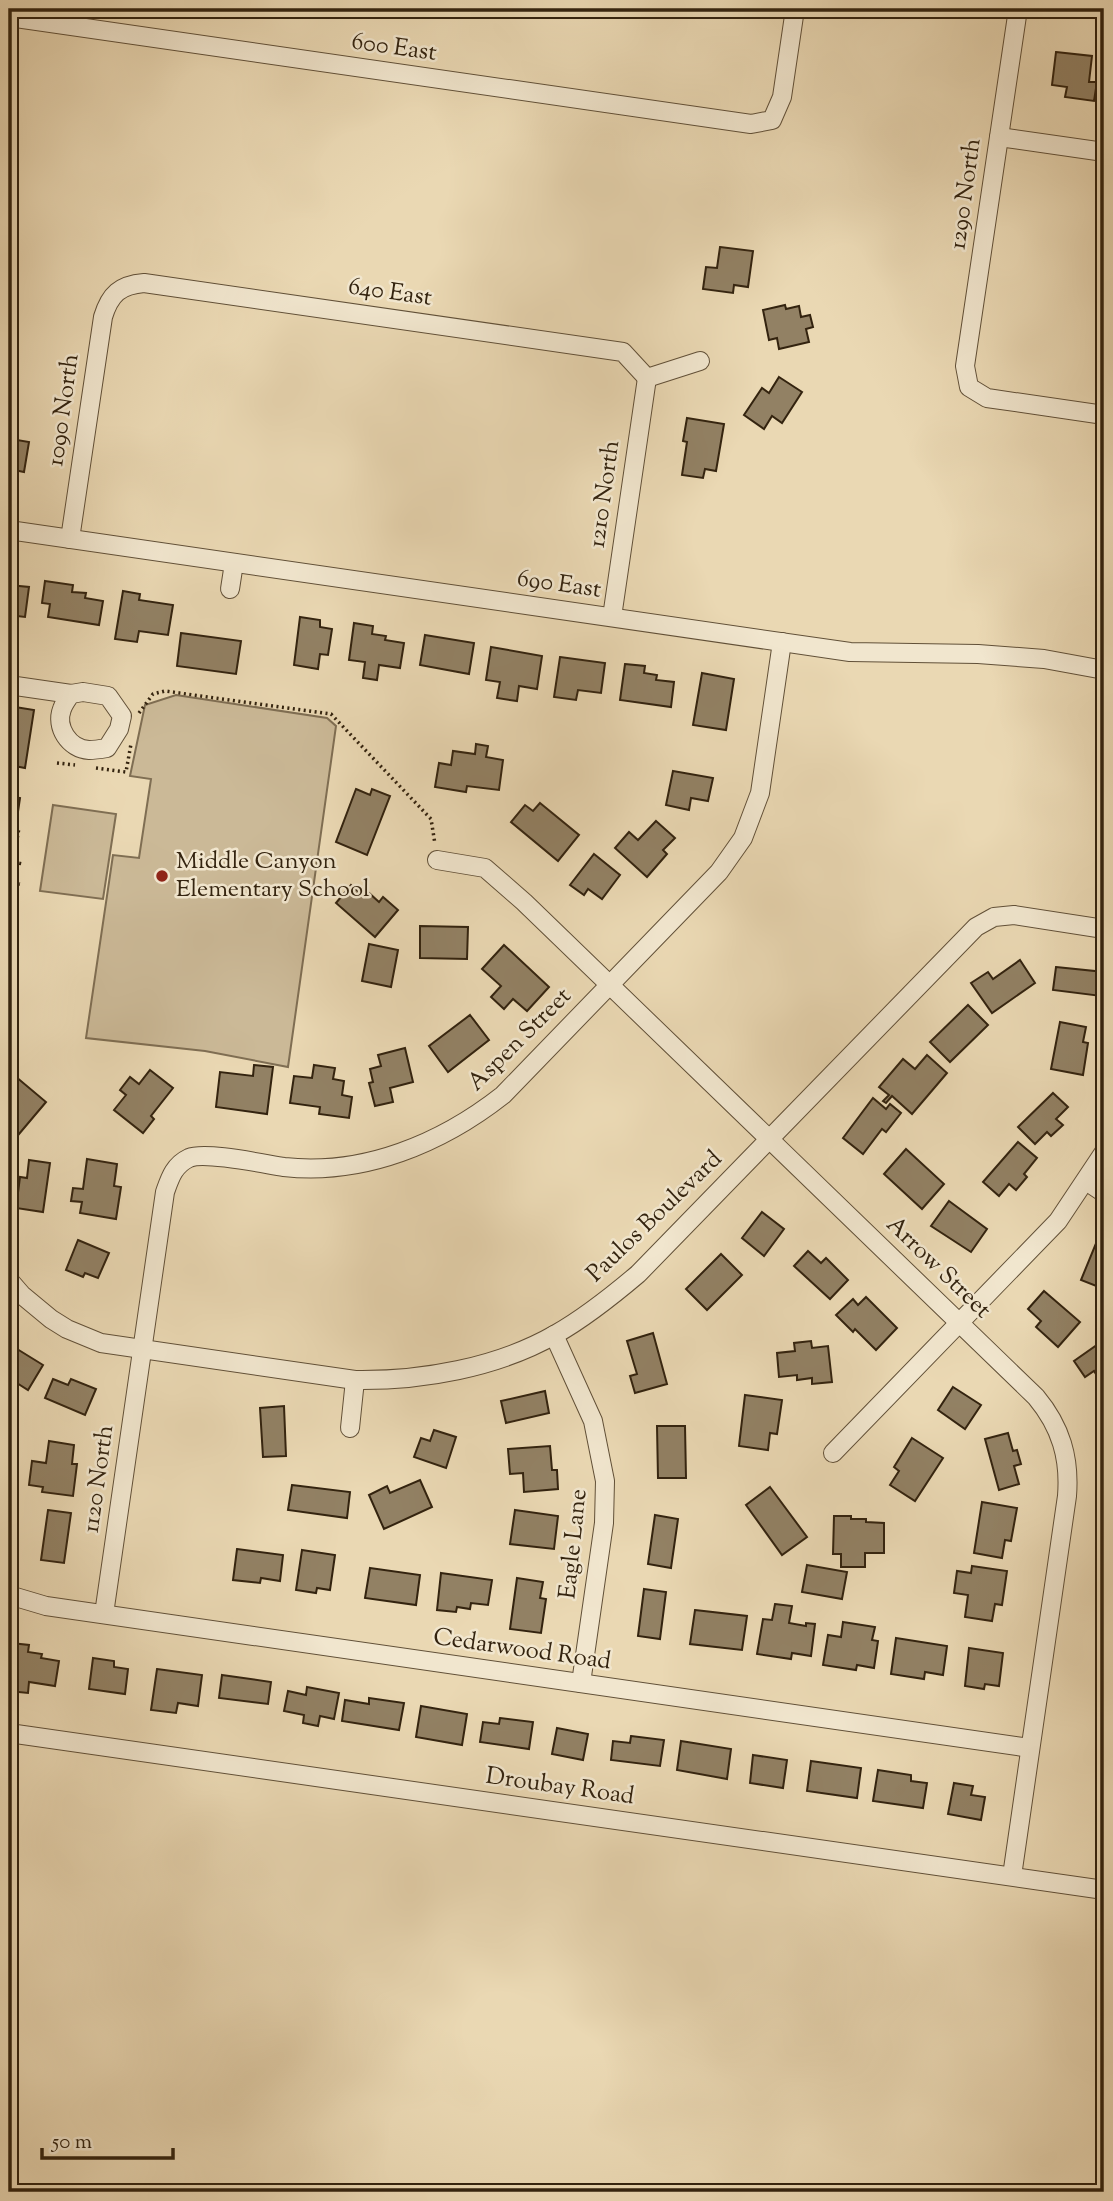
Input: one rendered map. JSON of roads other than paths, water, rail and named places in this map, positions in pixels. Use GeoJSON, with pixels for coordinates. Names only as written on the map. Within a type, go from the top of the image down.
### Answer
{"type":"FeatureCollection","features":[{"type":"Feature","properties":{"kind":"street","name":"600 East"},"geometry":{"type":"LineString","coordinates":[[9,17],[751,124],[772,120],[782,97],[795,9]]}},
{"type":"Feature","properties":{"kind":"street","name":"1290 North"},"geometry":{"type":"LineString","coordinates":[[1018,9],[965,366],[969,387],[987,398],[1104,415]]}},
{"type":"Feature","properties":{"kind":"street"},"geometry":{"type":"LineString","coordinates":[[999,137],[1104,152]]}},
{"type":"Feature","properties":{"kind":"street","name":"640 East"},"geometry":{"type":"LineString","coordinates":[[116,290],[128,284],[144,283],[623,352],[647,377]]}},
{"type":"Feature","properties":{"kind":"street","name":"1090 North"},"geometry":{"type":"LineString","coordinates":[[70,539],[103,317],[107,303],[116,290]]}},
{"type":"Feature","properties":{"kind":"street"},"geometry":{"type":"LineString","coordinates":[[647,377],[700,361]]}},
{"type":"Feature","properties":{"kind":"street","name":"1210 North"},"geometry":{"type":"LineString","coordinates":[[612,617],[647,377]]}},
{"type":"Feature","properties":{"kind":"street","name":"690 East"},"geometry":{"type":"LineString","coordinates":[[9,530],[850,652],[978,654],[1044,659],[1104,670]]}},
{"type":"Feature","properties":{"kind":"street"},"geometry":{"type":"LineString","coordinates":[[230,589],[234,563]]}},
{"type":"Feature","properties":{"kind":"street","name":"Aspen Street"},"geometry":{"type":"LineString","coordinates":[[142,1350],[165,1192],[173,1170],[190,1158],[207,1156],[288,1167],[339,1166],[390,1156],[461,1126],[503,1095],[719,872],[743,838],[760,793],[782,642]]}},
{"type":"Feature","properties":{"kind":"street"},"geometry":{"type":"LineString","coordinates":[[9,685],[71,694]]}},
{"type":"Feature","properties":{"kind":"street","name":"Arrow Street"},"geometry":{"type":"LineString","coordinates":[[437,860],[485,868],[610,985],[959,1323],[1045,1408],[1059,1432],[1068,1462],[1067,1496],[1012,1876]]}},
{"type":"Feature","properties":{"kind":"street","name":"Paulos Boulevard"},"geometry":{"type":"LineString","coordinates":[[9,1280],[36,1308],[67,1329],[102,1343],[142,1350],[355,1380],[389,1380],[446,1373],[501,1357],[554,1335],[597,1308],[638,1274],[976,927],[994,917],[1014,915],[1104,929]]}},
{"type":"Feature","properties":{"kind":"street"},"geometry":{"type":"LineString","coordinates":[[833,1453],[1058,1222],[1104,1152]]}},
{"type":"Feature","properties":{"kind":"street"},"geometry":{"type":"LineString","coordinates":[[1086,1181],[1104,1193]]}},
{"type":"Feature","properties":{"kind":"street","name":"Eagle Lane"},"geometry":{"type":"LineString","coordinates":[[554,1335],[593,1421],[605,1481],[604,1522],[581,1683]]}},
{"type":"Feature","properties":{"kind":"street","name":"1120 North"},"geometry":{"type":"LineString","coordinates":[[104,1614],[142,1350]]}},
{"type":"Feature","properties":{"kind":"street"},"geometry":{"type":"LineString","coordinates":[[350,1429],[355,1380]]}},
{"type":"Feature","properties":{"kind":"street","name":"Cedarwood Road"},"geometry":{"type":"LineString","coordinates":[[9,1595],[46,1606],[1031,1748]]}},
{"type":"Feature","properties":{"kind":"street","name":"Droubay Road"},"geometry":{"type":"LineString","coordinates":[[9,1732],[1104,1890]]}},
{"type":"Feature","properties":{"kind":"place","name":"Middle Canyon Elementary School"},"geometry":{"type":"Point","coordinates":[162,876]}}]}
